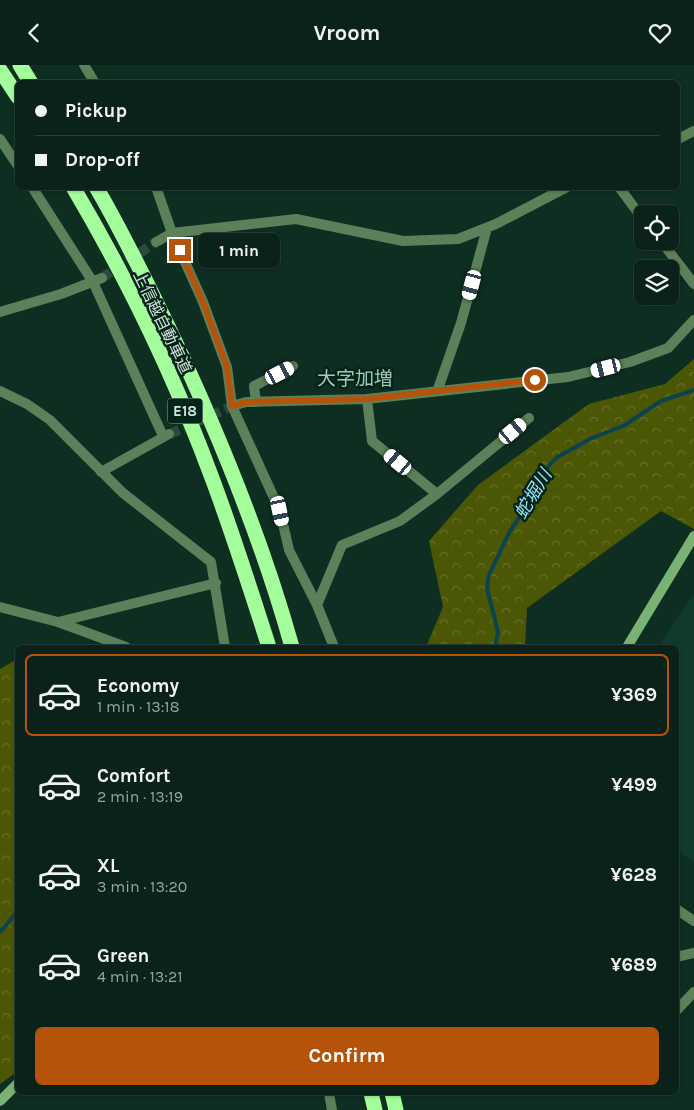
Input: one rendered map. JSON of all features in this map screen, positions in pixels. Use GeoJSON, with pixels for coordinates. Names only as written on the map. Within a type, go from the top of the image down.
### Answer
{"type":"FeatureCollection","features":[{"type":"Feature","properties":{"kind":"highway"},"geometry":{"type":"LineString","coordinates":[[20,65],[29,80]]}},
{"type":"Feature","properties":{"kind":"highway"},"geometry":{"type":"LineString","coordinates":[[0,70],[15,92]]}},
{"type":"Feature","properties":{"kind":"highway","name":"上信越自動車道"},"geometry":{"type":"LineString","coordinates":[[75,190],[134,302],[176,387],[212,478],[268,645]]}},
{"type":"Feature","properties":{"kind":"highway","name":"上信越自動車道"},"geometry":{"type":"LineString","coordinates":[[98,190],[146,283],[195,384],[260,549],[291,645]]}},
{"type":"Feature","properties":{"kind":"highway"},"geometry":{"type":"LineString","coordinates":[[371,1095],[375,1110]]}},
{"type":"Feature","properties":{"kind":"highway"},"geometry":{"type":"LineString","coordinates":[[392,1095],[396,1110]]}},
{"type":"Feature","properties":{"kind":"main road"},"geometry":{"type":"LineString","coordinates":[[628,645],[694,536]]}},
{"type":"Feature","properties":{"kind":"main road"},"geometry":{"type":"LineString","coordinates":[[0,1101],[15,1086]]}},
{"type":"Feature","properties":{"kind":"street"},"geometry":{"type":"LineString","coordinates":[[84,65],[93,80]]}},
{"type":"Feature","properties":{"kind":"street"},"geometry":{"type":"LineString","coordinates":[[680,138],[694,131]]}},
{"type":"Feature","properties":{"kind":"street"},"geometry":{"type":"LineString","coordinates":[[0,139],[15,161]]}},
{"type":"Feature","properties":{"kind":"street"},"geometry":{"type":"LineString","coordinates":[[34,190],[98,280],[166,435],[101,472]]}},
{"type":"Feature","properties":{"kind":"street"},"geometry":{"type":"LineString","coordinates":[[157,190],[172,233],[203,302],[227,367],[232,406],[280,511],[289,550],[317,605],[333,645]]}},
{"type":"Feature","properties":{"kind":"street"},"geometry":{"type":"LineString","coordinates":[[156,242],[172,233],[296,219],[403,241],[418,242],[458,239],[486,228],[561,190]]}},
{"type":"Feature","properties":{"kind":"street"},"geometry":{"type":"LineString","coordinates":[[621,190],[634,207]]}},
{"type":"Feature","properties":{"kind":"street"},"geometry":{"type":"LineString","coordinates":[[438,389],[461,323],[486,228]]}},
{"type":"Feature","properties":{"kind":"street"},"geometry":{"type":"LineString","coordinates":[[668,250],[694,284]]}},
{"type":"Feature","properties":{"kind":"street"},"geometry":{"type":"LineString","coordinates":[[0,312],[98,280]]}},
{"type":"Feature","properties":{"kind":"street"},"geometry":{"type":"LineString","coordinates":[[232,406],[256,402],[367,399],[438,389],[568,377],[630,362],[668,348],[694,321]]}},
{"type":"Feature","properties":{"kind":"street"},"geometry":{"type":"LineString","coordinates":[[256,402],[254,385],[293,366]]}},
{"type":"Feature","properties":{"kind":"street"},"geometry":{"type":"LineString","coordinates":[[0,391],[50,420],[123,493],[211,562],[226,645]]}},
{"type":"Feature","properties":{"kind":"street"},"geometry":{"type":"LineString","coordinates":[[367,399],[372,441],[437,494]]}},
{"type":"Feature","properties":{"kind":"street"},"geometry":{"type":"LineString","coordinates":[[317,605],[342,545],[400,521],[437,494],[529,418]]}},
{"type":"Feature","properties":{"kind":"street"},"geometry":{"type":"LineString","coordinates":[[58,622],[216,583]]}},
{"type":"Feature","properties":{"kind":"street"},"geometry":{"type":"LineString","coordinates":[[0,607],[58,622],[121,645]]}},
{"type":"Feature","properties":{"kind":"street"},"geometry":{"type":"LineString","coordinates":[[679,911],[694,921]]}},
{"type":"Feature","properties":{"kind":"street"},"geometry":{"type":"LineString","coordinates":[[679,956],[694,953]]}},
{"type":"Feature","properties":{"kind":"street"},"geometry":{"type":"LineString","coordinates":[[679,1008],[694,992]]}},
{"type":"Feature","properties":{"kind":"street"},"geometry":{"type":"LineString","coordinates":[[329,1095],[332,1110]]}},
{"type":"Feature","properties":{"kind":"shaded area"},"geometry":{"type":"Polygon","coordinates":[[[694,594],[694,862],[679,851],[679,645],[659,645],[694,594]]]}},
{"type":"Feature","properties":{"kind":"green space"},"geometry":{"type":"Polygon","coordinates":[[[694,359],[694,529],[661,511],[527,608],[525,645],[427,645],[443,607],[429,541],[478,485],[589,404],[665,384],[694,359]]]}},
{"type":"Feature","properties":{"kind":"green space"},"geometry":{"type":"Polygon","coordinates":[[[15,660],[15,1073],[0,1084],[0,669],[15,660]]]}},
{"type":"Feature","properties":{"kind":"waterway","name":"蛇堀川"},"geometry":{"type":"LineString","coordinates":[[495,645],[498,632],[487,588],[489,575],[510,531],[523,512],[527,499],[547,468],[556,458],[590,439],[625,425],[661,401],[694,390]]}},
{"type":"Feature","properties":{"kind":"waterway","name":"蛇堀川"},"geometry":{"type":"LineString","coordinates":[[0,932],[15,914]]}},
{"type":"Feature","properties":{"kind":"tunnel"},"geometry":{"type":"LineString","coordinates":[[102,278],[156,242]]}},
{"type":"Feature","properties":{"kind":"tunnel"},"geometry":{"type":"LineString","coordinates":[[170,434],[232,406]]}},
{"type":"Feature","properties":{"kind":"district","name":"大字加増"},"geometry":{"type":"Point","coordinates":[355,378]}},
{"type":"Feature","properties":{"kind":"route"},"geometry":{"type":"LineString","coordinates":[[180,250],[203,302],[227,367],[232,406],[246,402],[367,399],[438,389],[535,380]]}}]}
